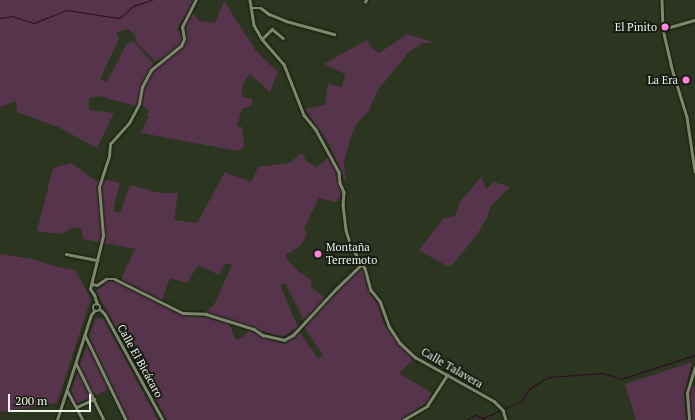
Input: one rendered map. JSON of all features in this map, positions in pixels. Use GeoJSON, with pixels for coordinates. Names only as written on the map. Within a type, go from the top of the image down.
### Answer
{"type":"FeatureCollection","features":[{"type":"Feature","properties":{"kind":"street"},"geometry":{"type":"LineString","coordinates":[[57,420],[91,315],[94,311],[93,307],[96,304],[94,295],[90,289],[103,236],[100,187],[109,156],[110,144],[129,123],[139,104],[142,87],[151,70],[181,46],[184,39],[182,27],[196,0]]}},
{"type":"Feature","properties":{"kind":"street","name":"Calle Talavera"},"geometry":{"type":"LineString","coordinates":[[250,0],[254,25],[262,40],[284,64],[304,115],[316,130],[339,172],[340,182],[344,192],[343,205],[346,230],[353,250],[363,263],[372,290],[380,302],[389,326],[400,343],[415,358],[494,401],[503,410],[506,420]]}},
{"type":"Feature","properties":{"kind":"street"},"geometry":{"type":"LineString","coordinates":[[662,0],[663,30],[671,65],[688,116],[695,172]]}},
{"type":"Feature","properties":{"kind":"street"},"geometry":{"type":"LineString","coordinates":[[252,8],[261,8],[268,14],[286,21],[334,34]]}},
{"type":"Feature","properties":{"kind":"street"},"geometry":{"type":"LineString","coordinates":[[663,30],[695,20]]}},
{"type":"Feature","properties":{"kind":"street"},"geometry":{"type":"LineString","coordinates":[[262,40],[272,29],[283,38]]}},
{"type":"Feature","properties":{"kind":"street"},"geometry":{"type":"LineString","coordinates":[[66,254],[97,260]]}},
{"type":"Feature","properties":{"kind":"street"},"geometry":{"type":"LineString","coordinates":[[91,284],[97,285],[106,279],[115,279],[183,313],[206,314],[254,328],[263,335],[284,340],[293,335],[336,289],[363,263]]}},
{"type":"Feature","properties":{"kind":"street","name":"Calle El Bicácaro"},"geometry":{"type":"LineString","coordinates":[[96,304],[100,305],[101,310],[105,314],[163,420]]}},
{"type":"Feature","properties":{"kind":"street"},"geometry":{"type":"LineString","coordinates":[[94,311],[101,310]]}},
{"type":"Feature","properties":{"kind":"street"},"geometry":{"type":"LineString","coordinates":[[85,334],[126,420]]}},
{"type":"Feature","properties":{"kind":"street"},"geometry":{"type":"LineString","coordinates":[[76,363],[104,420]]}},
{"type":"Feature","properties":{"kind":"street"},"geometry":{"type":"LineString","coordinates":[[689,420],[687,393],[695,367]]}},
{"type":"Feature","properties":{"kind":"street"},"geometry":{"type":"LineString","coordinates":[[403,420],[427,406],[447,375]]}},
{"type":"Feature","properties":{"kind":"street"},"geometry":{"type":"LineString","coordinates":[[67,390],[83,420]]}},
{"type":"Feature","properties":{"kind":"street"},"geometry":{"type":"LineString","coordinates":[[77,407],[94,399]]}},
{"type":"Feature","properties":{"kind":"shaded area"},"geometry":{"type":"Polygon","coordinates":[[[0,0],[194,0],[177,29],[184,39],[185,26],[192,11],[199,21],[215,23],[224,1],[256,51],[278,72],[270,92],[250,74],[242,85],[242,97],[253,99],[251,106],[242,109],[237,126],[242,127],[244,147],[238,151],[141,133],[149,116],[146,115],[149,111],[141,104],[136,106],[99,96],[89,98],[89,110],[114,113],[97,148],[58,127],[17,112],[16,101],[0,107],[0,0]],[[128,29],[116,32],[119,39],[100,79],[107,82],[126,45],[133,41],[154,64],[151,69],[181,46],[160,60],[155,61],[136,42],[135,35],[128,29]]]}},
{"type":"Feature","properties":{"kind":"shaded area"},"geometry":{"type":"Polygon","coordinates":[[[407,34],[436,43],[422,43],[409,52],[378,90],[368,112],[357,123],[350,140],[344,162],[346,183],[329,144],[305,109],[325,105],[328,84],[342,87],[345,74],[324,64],[367,40],[370,46],[379,53],[407,34]]]}},
{"type":"Feature","properties":{"kind":"shaded area"},"geometry":{"type":"Polygon","coordinates":[[[302,153],[307,162],[317,167],[328,158],[337,170],[338,182],[342,193],[336,202],[319,198],[304,229],[307,234],[303,241],[300,246],[286,255],[286,258],[298,271],[311,280],[312,288],[326,298],[304,320],[285,283],[280,285],[298,327],[282,337],[204,313],[214,305],[232,265],[225,263],[219,275],[198,265],[187,283],[170,278],[162,301],[121,279],[135,249],[83,239],[81,228],[72,228],[62,234],[37,231],[53,168],[71,163],[96,181],[103,179],[120,183],[113,211],[120,213],[130,185],[160,193],[178,193],[174,220],[197,223],[225,172],[251,182],[258,167],[289,163],[302,153]]]}},
{"type":"Feature","properties":{"kind":"shaded area"},"geometry":{"type":"Polygon","coordinates":[[[481,177],[486,189],[494,182],[510,187],[490,207],[488,216],[476,236],[454,263],[448,267],[419,250],[444,218],[455,216],[459,203],[481,177]]]}},
{"type":"Feature","properties":{"kind":"shaded area"},"geometry":{"type":"Polygon","coordinates":[[[0,254],[33,259],[57,267],[75,270],[91,299],[57,403],[0,412],[0,254]]]}},
{"type":"Feature","properties":{"kind":"shaded area"},"geometry":{"type":"Polygon","coordinates":[[[362,266],[370,294],[378,304],[383,322],[413,360],[399,373],[432,393],[427,403],[400,420],[167,420],[96,291],[108,281],[116,282],[181,315],[205,317],[229,324],[236,340],[242,338],[250,330],[262,337],[284,344],[300,332],[318,359],[323,355],[304,327],[362,266]]]}},
{"type":"Feature","properties":{"kind":"shaded area"},"geometry":{"type":"Polygon","coordinates":[[[103,318],[158,420],[128,420],[89,337],[95,319],[103,318]]]}},
{"type":"Feature","properties":{"kind":"shaded area"},"geometry":{"type":"Polygon","coordinates":[[[87,344],[109,389],[77,404],[71,391],[87,344]]]}},
{"type":"Feature","properties":{"kind":"shaded area"},"geometry":{"type":"Polygon","coordinates":[[[692,362],[684,394],[686,420],[636,420],[625,384],[692,362]]]}},
{"type":"Feature","properties":{"kind":"shaded area"},"geometry":{"type":"Polygon","coordinates":[[[692,386],[695,386],[695,420],[691,420],[689,393],[692,386]]]}},
{"type":"Feature","properties":{"kind":"waterway"},"geometry":{"type":"LineString","coordinates":[[0,18],[12,16],[34,23],[67,10],[118,18],[133,6],[152,0]]}},
{"type":"Feature","properties":{"kind":"waterway"},"geometry":{"type":"LineString","coordinates":[[466,420],[475,415],[483,418],[521,401],[530,388],[548,377],[603,373],[621,379],[695,355]]}},
{"type":"Feature","properties":{"kind":"place","name":"El Pinito"},"geometry":{"type":"Point","coordinates":[665,27]}},
{"type":"Feature","properties":{"kind":"place","name":"La Era"},"geometry":{"type":"Point","coordinates":[686,80]}},
{"type":"Feature","properties":{"kind":"place","name":"Montaña Terremoto"},"geometry":{"type":"Point","coordinates":[318,254]}}]}
